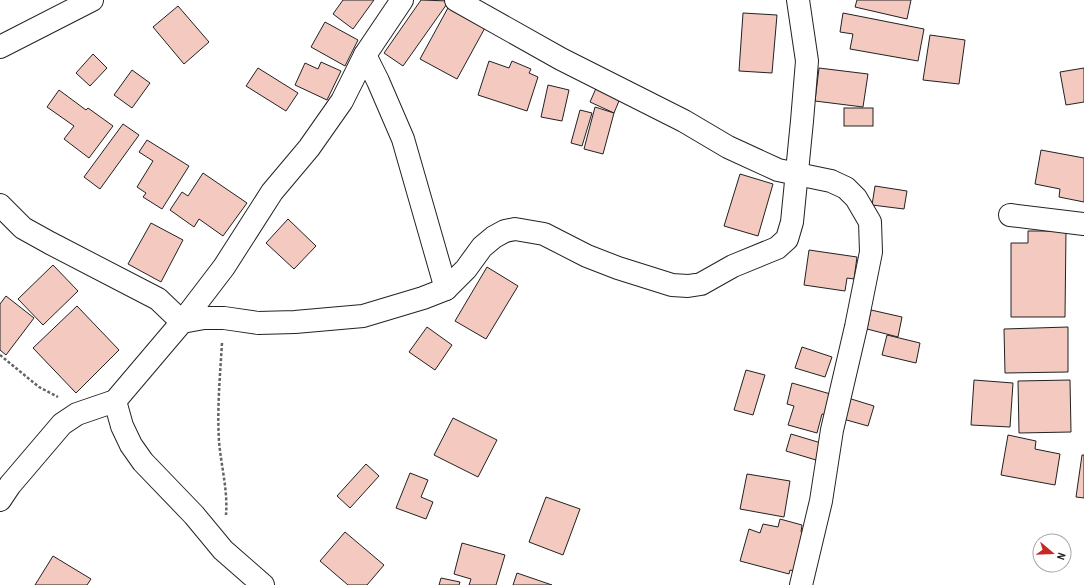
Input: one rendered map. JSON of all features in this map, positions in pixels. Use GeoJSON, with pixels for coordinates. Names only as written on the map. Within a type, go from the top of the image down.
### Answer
{"type":"FeatureCollection","features":[{"type":"Feature","properties":{"kind":"street"},"geometry":{"type":"LineString","coordinates":[[0,47],[92,0]]}},
{"type":"Feature","properties":{"kind":"street"},"geometry":{"type":"LineString","coordinates":[[0,500],[10,485],[62,424],[77,414],[115,401],[182,322],[224,267],[272,192],[309,148],[342,101],[365,55],[402,0]]}},
{"type":"Feature","properties":{"kind":"street"},"geometry":{"type":"LineString","coordinates":[[456,0],[561,59],[684,121],[728,147],[778,170],[831,181],[846,188],[856,198],[870,222],[870,258],[856,327],[832,430],[821,501],[801,585]]}},
{"type":"Feature","properties":{"kind":"street"},"geometry":{"type":"LineString","coordinates":[[182,322],[204,318],[224,318],[258,323],[295,322],[363,316],[423,298],[446,289],[466,269],[482,247],[494,237],[505,231],[515,229],[544,234],[586,256],[672,285],[688,286],[701,284],[733,266],[777,248],[787,239],[792,222],[802,121],[807,61],[798,0]]}},
{"type":"Feature","properties":{"kind":"street"},"geometry":{"type":"LineString","coordinates":[[365,55],[403,139],[446,289]]}},
{"type":"Feature","properties":{"kind":"street"},"geometry":{"type":"LineString","coordinates":[[0,205],[23,228],[158,299],[182,322]]}},
{"type":"Feature","properties":{"kind":"street"},"geometry":{"type":"LineString","coordinates":[[1010,215],[1084,224]]}},
{"type":"Feature","properties":{"kind":"street"},"geometry":{"type":"LineString","coordinates":[[115,401],[122,426],[131,445],[144,462],[194,515],[223,550],[263,585]]}},
{"type":"Feature","properties":{"kind":"path"},"geometry":{"type":"LineString","coordinates":[[223,550],[226,511],[225,485],[219,443],[218,402],[224,318]]}},
{"type":"Feature","properties":{"kind":"path"},"geometry":{"type":"LineString","coordinates":[[0,355],[38,388],[58,397]]}},
{"type":"Feature","properties":{"kind":"building"},"geometry":{"type":"Polygon","coordinates":[[[343,0],[374,0],[353,29],[333,14],[343,0]]]}},
{"type":"Feature","properties":{"kind":"building"},"geometry":{"type":"Polygon","coordinates":[[[421,0],[449,1],[403,66],[384,53],[421,0]]]}},
{"type":"Feature","properties":{"kind":"building"},"geometry":{"type":"Polygon","coordinates":[[[857,0],[911,0],[907,19],[855,7],[857,0]]]}},
{"type":"Feature","properties":{"kind":"building"},"geometry":{"type":"Polygon","coordinates":[[[178,6],[209,42],[184,64],[153,27],[178,6]]]}},
{"type":"Feature","properties":{"kind":"building"},"geometry":{"type":"Polygon","coordinates":[[[449,6],[486,26],[457,79],[420,59],[449,6]]]}},
{"type":"Feature","properties":{"kind":"building"},"geometry":{"type":"Polygon","coordinates":[[[743,13],[777,15],[772,73],[739,71],[743,13]]]}},
{"type":"Feature","properties":{"kind":"building"},"geometry":{"type":"Polygon","coordinates":[[[843,13],[924,29],[918,61],[850,49],[853,34],[840,32],[843,13]]]}},
{"type":"Feature","properties":{"kind":"building"},"geometry":{"type":"Polygon","coordinates":[[[325,22],[358,40],[345,66],[311,47],[325,22]]]}},
{"type":"Feature","properties":{"kind":"building"},"geometry":{"type":"Polygon","coordinates":[[[930,35],[965,40],[959,84],[923,80],[930,35]]]}},
{"type":"Feature","properties":{"kind":"building"},"geometry":{"type":"Polygon","coordinates":[[[93,54],[107,68],[90,86],[76,73],[93,54]]]}},
{"type":"Feature","properties":{"kind":"building"},"geometry":{"type":"Polygon","coordinates":[[[489,61],[509,68],[512,61],[531,69],[529,73],[538,77],[527,111],[478,95],[489,61]]]}},
{"type":"Feature","properties":{"kind":"building"},"geometry":{"type":"Polygon","coordinates":[[[321,62],[341,71],[327,100],[295,85],[305,63],[318,69],[321,62]]]}},
{"type":"Feature","properties":{"kind":"building"},"geometry":{"type":"Polygon","coordinates":[[[258,68],[298,93],[286,111],[246,86],[258,68]]]}},
{"type":"Feature","properties":{"kind":"building"},"geometry":{"type":"Polygon","coordinates":[[[819,68],[868,74],[863,107],[815,101],[819,68]]]}},
{"type":"Feature","properties":{"kind":"building"},"geometry":{"type":"Polygon","coordinates":[[[1084,68],[1084,102],[1066,105],[1060,72],[1084,68]]]}},
{"type":"Feature","properties":{"kind":"building"},"geometry":{"type":"Polygon","coordinates":[[[132,70],[150,83],[132,108],[114,95],[132,70]]]}},
{"type":"Feature","properties":{"kind":"building"},"geometry":{"type":"Polygon","coordinates":[[[548,85],[569,90],[562,121],[541,117],[548,85]]]}},
{"type":"Feature","properties":{"kind":"building"},"geometry":{"type":"Polygon","coordinates":[[[597,86],[621,96],[614,113],[590,102],[597,86]]]}},
{"type":"Feature","properties":{"kind":"building"},"geometry":{"type":"Polygon","coordinates":[[[59,90],[86,110],[88,108],[113,126],[89,158],[64,139],[74,126],[47,107],[59,90]]]}},
{"type":"Feature","properties":{"kind":"building"},"geometry":{"type":"Polygon","coordinates":[[[595,107],[614,113],[603,154],[584,149],[595,107]]]}},
{"type":"Feature","properties":{"kind":"building"},"geometry":{"type":"Polygon","coordinates":[[[844,108],[873,108],[873,126],[844,126],[844,108]]]}},
{"type":"Feature","properties":{"kind":"building"},"geometry":{"type":"Polygon","coordinates":[[[580,110],[592,113],[582,146],[571,143],[580,110]]]}},
{"type":"Feature","properties":{"kind":"building"},"geometry":{"type":"Polygon","coordinates":[[[123,124],[139,135],[100,189],[84,177],[123,124]]]}},
{"type":"Feature","properties":{"kind":"building"},"geometry":{"type":"Polygon","coordinates":[[[147,140],[189,166],[162,209],[143,197],[146,193],[137,187],[153,161],[139,152],[147,140]]]}},
{"type":"Feature","properties":{"kind":"building"},"geometry":{"type":"Polygon","coordinates":[[[1041,150],[1084,158],[1084,202],[1059,197],[1060,189],[1035,184],[1041,150]]]}},
{"type":"Feature","properties":{"kind":"building"},"geometry":{"type":"Polygon","coordinates":[[[203,173],[247,203],[223,236],[199,219],[194,227],[170,210],[182,192],[188,196],[203,173]]]}},
{"type":"Feature","properties":{"kind":"building"},"geometry":{"type":"Polygon","coordinates":[[[740,174],[773,184],[758,236],[724,226],[740,174]]]}},
{"type":"Feature","properties":{"kind":"building"},"geometry":{"type":"Polygon","coordinates":[[[875,186],[907,191],[904,209],[872,205],[875,186]]]}},
{"type":"Feature","properties":{"kind":"building"},"geometry":{"type":"Polygon","coordinates":[[[288,219],[316,246],[294,269],[266,243],[288,219]]]}},
{"type":"Feature","properties":{"kind":"building"},"geometry":{"type":"Polygon","coordinates":[[[151,223],[183,240],[161,282],[128,264],[151,223]]]}},
{"type":"Feature","properties":{"kind":"building"},"geometry":{"type":"Polygon","coordinates":[[[1028,231],[1066,231],[1065,317],[1011,317],[1011,243],[1028,243],[1028,231]]]}},
{"type":"Feature","properties":{"kind":"building"},"geometry":{"type":"Polygon","coordinates":[[[809,250],[857,257],[854,279],[847,278],[845,291],[804,285],[809,250]]]}},
{"type":"Feature","properties":{"kind":"building"},"geometry":{"type":"Polygon","coordinates":[[[53,265],[78,291],[43,325],[18,299],[53,265]]]}},
{"type":"Feature","properties":{"kind":"building"},"geometry":{"type":"Polygon","coordinates":[[[487,267],[518,286],[486,339],[455,321],[487,267]]]}},
{"type":"Feature","properties":{"kind":"building"},"geometry":{"type":"Polygon","coordinates":[[[6,296],[34,318],[6,355],[0,350],[0,304],[6,296]]]}},
{"type":"Feature","properties":{"kind":"building"},"geometry":{"type":"Polygon","coordinates":[[[77,306],[119,350],[76,393],[33,348],[77,306]]]}},
{"type":"Feature","properties":{"kind":"building"},"geometry":{"type":"Polygon","coordinates":[[[871,310],[902,317],[898,337],[867,329],[871,310]]]}},
{"type":"Feature","properties":{"kind":"building"},"geometry":{"type":"Polygon","coordinates":[[[427,327],[452,345],[435,370],[409,352],[427,327]]]}},
{"type":"Feature","properties":{"kind":"building"},"geometry":{"type":"Polygon","coordinates":[[[1068,327],[1068,372],[1005,373],[1004,329],[1068,327]]]}},
{"type":"Feature","properties":{"kind":"building"},"geometry":{"type":"Polygon","coordinates":[[[887,335],[920,343],[916,363],[882,355],[887,335]]]}},
{"type":"Feature","properties":{"kind":"building"},"geometry":{"type":"Polygon","coordinates":[[[802,347],[832,357],[825,377],[795,368],[802,347]]]}},
{"type":"Feature","properties":{"kind":"building"},"geometry":{"type":"Polygon","coordinates":[[[746,370],[765,375],[753,415],[734,410],[746,370]]]}},
{"type":"Feature","properties":{"kind":"building"},"geometry":{"type":"Polygon","coordinates":[[[974,380],[1013,383],[1010,427],[971,425],[974,380]]]}},
{"type":"Feature","properties":{"kind":"building"},"geometry":{"type":"Polygon","coordinates":[[[1070,380],[1071,432],[1019,433],[1018,381],[1070,380]]]}},
{"type":"Feature","properties":{"kind":"building"},"geometry":{"type":"Polygon","coordinates":[[[792,383],[834,395],[828,415],[822,414],[817,433],[788,425],[794,406],[787,404],[792,383]]]}},
{"type":"Feature","properties":{"kind":"building"},"geometry":{"type":"Polygon","coordinates":[[[848,398],[874,406],[868,426],[843,419],[848,398]]]}},
{"type":"Feature","properties":{"kind":"building"},"geometry":{"type":"Polygon","coordinates":[[[453,418],[497,440],[478,477],[434,455],[453,418]]]}},
{"type":"Feature","properties":{"kind":"building"},"geometry":{"type":"Polygon","coordinates":[[[791,434],[821,443],[816,460],[786,451],[791,434]]]}},
{"type":"Feature","properties":{"kind":"building"},"geometry":{"type":"Polygon","coordinates":[[[1008,435],[1036,441],[1035,449],[1060,454],[1055,485],[1001,475],[1008,435]]]}},
{"type":"Feature","properties":{"kind":"building"},"geometry":{"type":"Polygon","coordinates":[[[1082,455],[1084,455],[1084,498],[1076,497],[1082,455]]]}},
{"type":"Feature","properties":{"kind":"building"},"geometry":{"type":"Polygon","coordinates":[[[366,464],[379,476],[350,508],[337,496],[366,464]]]}},
{"type":"Feature","properties":{"kind":"building"},"geometry":{"type":"Polygon","coordinates":[[[410,473],[428,480],[421,497],[433,502],[426,519],[396,508],[410,473]]]}},
{"type":"Feature","properties":{"kind":"building"},"geometry":{"type":"Polygon","coordinates":[[[747,474],[790,481],[784,517],[740,509],[747,474]]]}},
{"type":"Feature","properties":{"kind":"building"},"geometry":{"type":"Polygon","coordinates":[[[546,497],[580,509],[563,555],[529,542],[546,497]]]}},
{"type":"Feature","properties":{"kind":"building"},"geometry":{"type":"Polygon","coordinates":[[[780,519],[802,525],[801,532],[808,534],[798,572],[790,570],[789,574],[740,561],[749,529],[760,533],[763,524],[778,527],[780,519]]]}},
{"type":"Feature","properties":{"kind":"building"},"geometry":{"type":"Polygon","coordinates":[[[345,532],[384,565],[367,585],[348,585],[320,561],[345,532]]]}},
{"type":"Feature","properties":{"kind":"building"},"geometry":{"type":"Polygon","coordinates":[[[462,543],[505,555],[496,585],[469,585],[471,579],[454,574],[462,543]]]}},
{"type":"Feature","properties":{"kind":"building"},"geometry":{"type":"Polygon","coordinates":[[[53,556],[91,579],[87,585],[35,585],[53,556]]]}},
{"type":"Feature","properties":{"kind":"building"},"geometry":{"type":"Polygon","coordinates":[[[517,573],[552,585],[513,585],[517,573]]]}},
{"type":"Feature","properties":{"kind":"building"},"geometry":{"type":"Polygon","coordinates":[[[441,578],[460,582],[459,585],[439,585],[441,578]]]}}]}
